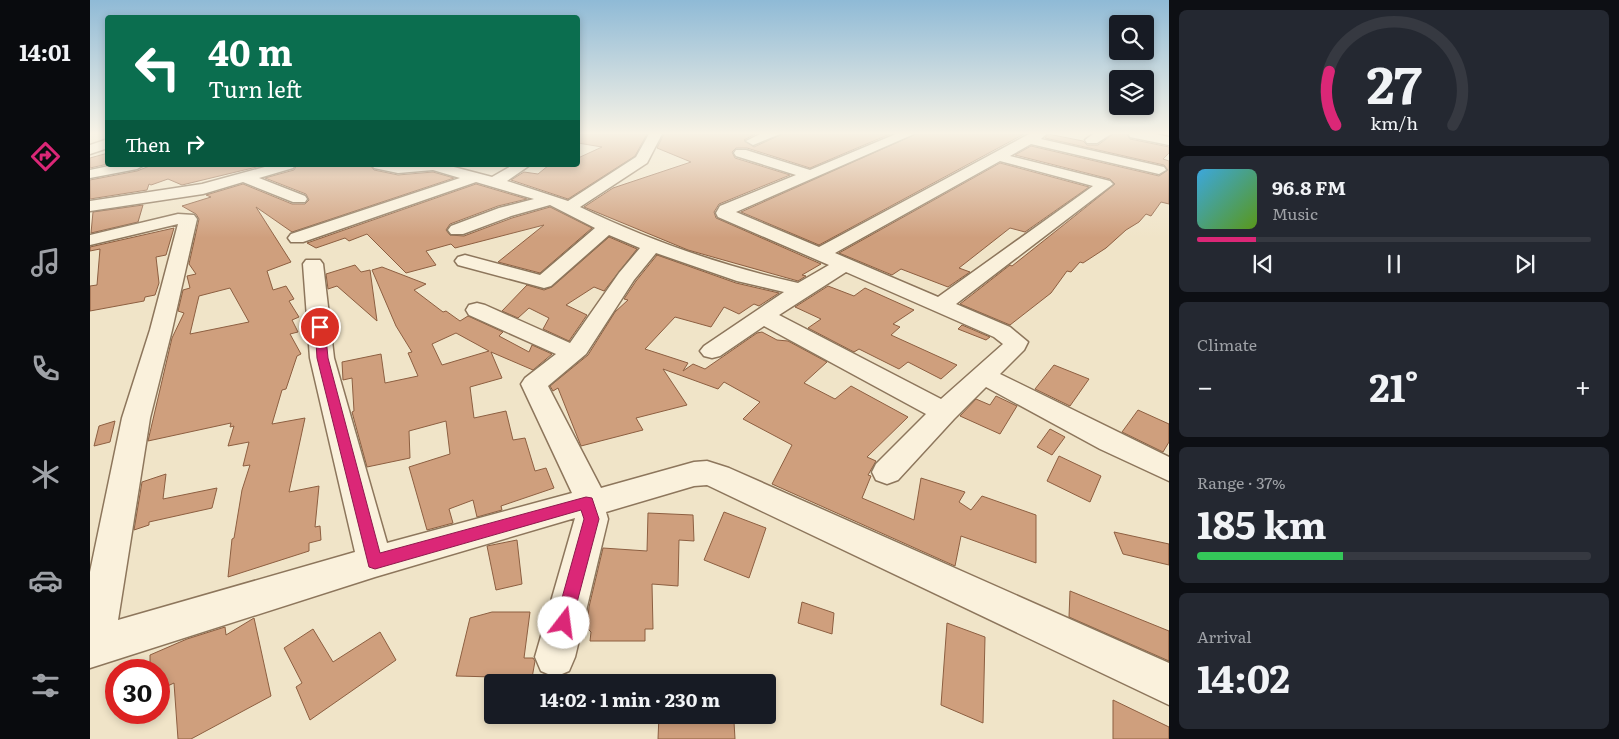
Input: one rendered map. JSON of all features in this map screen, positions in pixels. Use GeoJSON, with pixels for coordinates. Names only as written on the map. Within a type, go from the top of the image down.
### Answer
{"type":"FeatureCollection","features":[{"type":"Feature","properties":{"kind":"street"},"geometry":{"type":"LineString","coordinates":[[90,174],[119,168]]}},
{"type":"Feature","properties":{"kind":"street"},"geometry":{"type":"LineString","coordinates":[[90,206],[203,189],[276,168]]}},
{"type":"Feature","properties":{"kind":"street"},"geometry":{"type":"LineString","coordinates":[[436,168],[485,180],[560,203],[607,227],[652,246],[744,278],[801,290]]}},
{"type":"Feature","properties":{"kind":"street"},"geometry":{"type":"LineString","coordinates":[[297,238],[485,180],[514,168]]}},
{"type":"Feature","properties":{"kind":"street"},"geometry":{"type":"LineString","coordinates":[[457,230],[505,212],[560,203],[626,168]]}},
{"type":"Feature","properties":{"kind":"street"},"geometry":{"type":"LineString","coordinates":[[793,168],[811,174]]}},
{"type":"Feature","properties":{"kind":"street"},"geometry":{"type":"LineString","coordinates":[[825,168],[724,213],[1002,332],[1016,342],[1016,345],[944,412],[887,472]]}},
{"type":"Feature","properties":{"kind":"street"},"geometry":{"type":"LineString","coordinates":[[820,254],[978,168]]}},
{"type":"Feature","properties":{"kind":"street"},"geometry":{"type":"LineString","coordinates":[[940,306],[1105,184],[1044,168]]}},
{"type":"Feature","properties":{"kind":"street"},"geometry":{"type":"LineString","coordinates":[[1153,168],[1159,170]]}},
{"type":"Feature","properties":{"kind":"street"},"geometry":{"type":"LineString","coordinates":[[245,178],[299,199]]}},
{"type":"Feature","properties":{"kind":"street"},"geometry":{"type":"LineString","coordinates":[[90,240],[178,219],[188,220],[161,330],[136,418],[92,647],[375,562],[590,501],[600,501],[694,474],[707,473],[718,476],[1169,684]]}},
{"type":"Feature","properties":{"kind":"street"},"geometry":{"type":"LineString","coordinates":[[465,261],[544,282],[607,227]]}},
{"type":"Feature","properties":{"kind":"street"},"geometry":{"type":"LineString","coordinates":[[555,657],[592,519],[590,496],[534,388],[534,384],[537,379],[573,353],[585,341],[626,277],[652,246]]}},
{"type":"Feature","properties":{"kind":"street"},"geometry":{"type":"LineString","coordinates":[[313,264],[322,358],[375,562]]}},
{"type":"Feature","properties":{"kind":"street"},"geometry":{"type":"LineString","coordinates":[[712,351],[801,290],[844,265]]}},
{"type":"Feature","properties":{"kind":"street"},"geometry":{"type":"LineString","coordinates":[[477,310],[513,328],[573,353]]}},
{"type":"Feature","properties":{"kind":"street"},"geometry":{"type":"LineString","coordinates":[[763,316],[944,412]]}},
{"type":"Feature","properties":{"kind":"street"},"geometry":{"type":"LineString","coordinates":[[984,376],[1110,442],[1169,470]]}},
{"type":"Feature","properties":{"kind":"building"},"geometry":{"type":"Polygon","coordinates":[[[143,168],[251,168],[182,185],[168,179],[149,184],[147,190],[90,199],[90,180],[143,168]]]}},
{"type":"Feature","properties":{"kind":"building"},"geometry":{"type":"Polygon","coordinates":[[[295,168],[373,168],[398,175],[433,172],[454,178],[292,232],[256,207],[291,262],[267,271],[273,290],[286,286],[294,299],[289,301],[299,317],[292,320],[298,332],[290,334],[301,354],[297,356],[286,389],[282,390],[272,424],[305,418],[289,492],[319,486],[315,527],[320,526],[321,540],[309,543],[309,551],[228,577],[232,539],[234,538],[242,490],[250,465],[243,466],[249,442],[228,446],[234,426],[230,427],[231,423],[148,441],[172,338],[184,313],[178,311],[183,290],[190,288],[187,276],[196,274],[189,264],[199,219],[196,214],[182,206],[211,197],[206,195],[243,184],[292,204],[305,204],[309,200],[306,194],[265,178],[295,168]],[[230,288],[199,296],[190,334],[249,322],[230,288]]]}},
{"type":"Feature","properties":{"kind":"building"},"geometry":{"type":"Polygon","coordinates":[[[545,168],[616,168],[568,199],[511,180],[524,172],[538,174],[545,168]]]}},
{"type":"Feature","properties":{"kind":"building"},"geometry":{"type":"Polygon","coordinates":[[[672,168],[769,168],[790,175],[719,204],[714,212],[716,218],[821,264],[802,275],[806,276],[798,281],[688,250],[584,207],[613,188],[672,168]]]}},
{"type":"Feature","properties":{"kind":"building"},"geometry":{"type":"Polygon","coordinates":[[[839,168],[960,168],[819,245],[741,212],[839,168]]]}},
{"type":"Feature","properties":{"kind":"building"},"geometry":{"type":"Polygon","coordinates":[[[990,168],[1020,168],[1089,187],[1025,232],[1010,228],[959,268],[970,272],[948,287],[901,269],[892,275],[839,253],[990,168]]]}},
{"type":"Feature","properties":{"kind":"building"},"geometry":{"type":"Polygon","coordinates":[[[1068,168],[1127,168],[1159,176],[1168,170],[1167,168],[1169,168],[1169,204],[1161,202],[1151,216],[1146,214],[1139,222],[1126,230],[1106,248],[1083,263],[1080,262],[1071,272],[1067,271],[1051,293],[1010,325],[960,304],[1010,265],[1012,266],[1115,184],[1110,179],[1068,168]]]}},
{"type":"Feature","properties":{"kind":"building"},"geometry":{"type":"Polygon","coordinates":[[[476,184],[527,199],[498,206],[450,224],[446,230],[450,235],[464,236],[512,218],[550,207],[592,228],[540,273],[498,262],[544,225],[455,248],[451,244],[426,251],[436,265],[406,273],[367,234],[349,241],[345,238],[316,248],[307,243],[476,184]]]}},
{"type":"Feature","properties":{"kind":"building"},"geometry":{"type":"Polygon","coordinates":[[[143,205],[138,222],[91,233],[93,212],[143,205]]]}},
{"type":"Feature","properties":{"kind":"building"},"geometry":{"type":"Polygon","coordinates":[[[174,228],[166,255],[156,257],[159,283],[155,295],[145,297],[144,301],[90,311],[90,286],[97,285],[100,249],[90,251],[90,247],[174,228]]]}},
{"type":"Feature","properties":{"kind":"building"},"geometry":{"type":"Polygon","coordinates":[[[609,237],[637,249],[604,291],[594,287],[566,305],[587,315],[569,341],[543,329],[549,318],[529,308],[518,318],[502,311],[527,285],[544,290],[552,287],[609,237]]]}},
{"type":"Feature","properties":{"kind":"building"},"geometry":{"type":"Polygon","coordinates":[[[657,255],[736,283],[779,293],[759,306],[754,304],[739,314],[724,307],[711,327],[675,317],[645,349],[688,363],[683,371],[693,364],[705,369],[757,333],[762,332],[777,340],[788,341],[827,362],[804,383],[835,399],[851,386],[908,417],[867,457],[876,461],[868,475],[871,476],[862,498],[914,520],[921,478],[965,492],[959,502],[971,510],[982,496],[1036,515],[1036,563],[961,536],[955,566],[772,484],[792,445],[743,419],[760,402],[724,382],[718,389],[663,369],[687,405],[636,418],[643,430],[581,446],[558,388],[553,391],[550,386],[588,355],[615,312],[628,300],[624,299],[636,281],[657,255]]]}},
{"type":"Feature","properties":{"kind":"building"},"geometry":{"type":"Polygon","coordinates":[[[355,265],[361,272],[370,270],[377,321],[337,286],[328,289],[326,274],[355,265]]]}},
{"type":"Feature","properties":{"kind":"building"},"geometry":{"type":"Polygon","coordinates":[[[382,267],[426,284],[414,290],[443,312],[446,311],[460,321],[468,316],[503,332],[499,336],[529,352],[532,345],[552,354],[533,370],[491,352],[502,378],[470,387],[474,418],[506,411],[513,440],[525,438],[535,471],[546,468],[554,488],[501,506],[502,510],[477,517],[473,500],[449,509],[453,523],[427,530],[409,467],[450,454],[446,421],[409,431],[410,458],[367,467],[352,412],[354,411],[352,378],[343,380],[342,362],[381,354],[385,383],[418,376],[408,353],[412,352],[396,326],[372,270],[382,267]],[[456,333],[432,344],[442,365],[489,351],[456,333]]]}},
{"type":"Feature","properties":{"kind":"building"},"geometry":{"type":"Polygon","coordinates":[[[828,286],[854,296],[865,288],[914,310],[893,324],[900,327],[891,335],[957,365],[941,379],[908,362],[899,369],[859,349],[854,352],[808,328],[821,319],[795,307],[828,286]]]}},
{"type":"Feature","properties":{"kind":"building"},"geometry":{"type":"Polygon","coordinates":[[[962,325],[990,337],[986,340],[958,329],[962,325]]]}},
{"type":"Feature","properties":{"kind":"building"},"geometry":{"type":"Polygon","coordinates":[[[1054,365],[1089,379],[1070,406],[1035,389],[1054,365]]]}},
{"type":"Feature","properties":{"kind":"building"},"geometry":{"type":"Polygon","coordinates":[[[996,396],[1017,406],[1000,434],[960,416],[976,399],[990,405],[996,396]]]}},
{"type":"Feature","properties":{"kind":"building"},"geometry":{"type":"Polygon","coordinates":[[[1138,410],[1169,424],[1169,442],[1163,452],[1122,432],[1138,410]]]}},
{"type":"Feature","properties":{"kind":"building"},"geometry":{"type":"Polygon","coordinates":[[[115,421],[110,442],[94,446],[99,426],[115,421]]]}},
{"type":"Feature","properties":{"kind":"building"},"geometry":{"type":"Polygon","coordinates":[[[1050,429],[1065,437],[1052,455],[1037,447],[1050,429]]]}},
{"type":"Feature","properties":{"kind":"building"},"geometry":{"type":"Polygon","coordinates":[[[1059,456],[1101,476],[1090,502],[1047,481],[1059,456]]]}},
{"type":"Feature","properties":{"kind":"building"},"geometry":{"type":"Polygon","coordinates":[[[166,474],[163,499],[217,488],[212,508],[149,522],[149,525],[134,530],[142,482],[166,474]]]}},
{"type":"Feature","properties":{"kind":"building"},"geometry":{"type":"Polygon","coordinates":[[[724,512],[766,528],[749,578],[704,560],[724,512]]]}},
{"type":"Feature","properties":{"kind":"building"},"geometry":{"type":"Polygon","coordinates":[[[648,513],[693,515],[694,541],[679,540],[678,586],[652,584],[653,629],[645,629],[645,641],[590,641],[591,632],[587,628],[589,607],[603,548],[647,551],[648,513]]]}},
{"type":"Feature","properties":{"kind":"building"},"geometry":{"type":"Polygon","coordinates":[[[1114,532],[1169,544],[1169,565],[1123,554],[1114,532]]]}},
{"type":"Feature","properties":{"kind":"building"},"geometry":{"type":"Polygon","coordinates":[[[517,540],[522,584],[496,590],[487,546],[517,540]]]}},
{"type":"Feature","properties":{"kind":"building"},"geometry":{"type":"Polygon","coordinates":[[[1070,591],[1169,631],[1169,661],[1069,617],[1070,591]]]}},
{"type":"Feature","properties":{"kind":"building"},"geometry":{"type":"Polygon","coordinates":[[[802,602],[834,613],[832,634],[798,623],[802,602]]]}},
{"type":"Feature","properties":{"kind":"building"},"geometry":{"type":"Polygon","coordinates":[[[492,612],[530,612],[524,658],[533,658],[535,661],[533,674],[456,676],[470,618],[492,612]]]}},
{"type":"Feature","properties":{"kind":"building"},"geometry":{"type":"Polygon","coordinates":[[[254,618],[271,696],[191,739],[178,739],[174,683],[170,685],[170,659],[150,659],[150,655],[187,639],[225,627],[226,635],[254,618]]]}},
{"type":"Feature","properties":{"kind":"building"},"geometry":{"type":"Polygon","coordinates":[[[947,623],[985,637],[983,723],[941,705],[947,623]]]}},
{"type":"Feature","properties":{"kind":"building"},"geometry":{"type":"Polygon","coordinates":[[[313,629],[333,662],[380,632],[396,660],[310,720],[296,687],[302,683],[284,648],[313,629]]]}},
{"type":"Feature","properties":{"kind":"building"},"geometry":{"type":"Polygon","coordinates":[[[1113,700],[1169,727],[1169,739],[1113,739],[1113,700]]]}},
{"type":"Feature","properties":{"kind":"building"},"geometry":{"type":"Polygon","coordinates":[[[659,724],[734,724],[735,739],[658,739],[659,724]]]}},
{"type":"Feature","properties":{"kind":"route"},"geometry":{"type":"LineString","coordinates":[[320,327],[322,358],[375,562],[586,502],[592,519],[564,623]]}}]}
